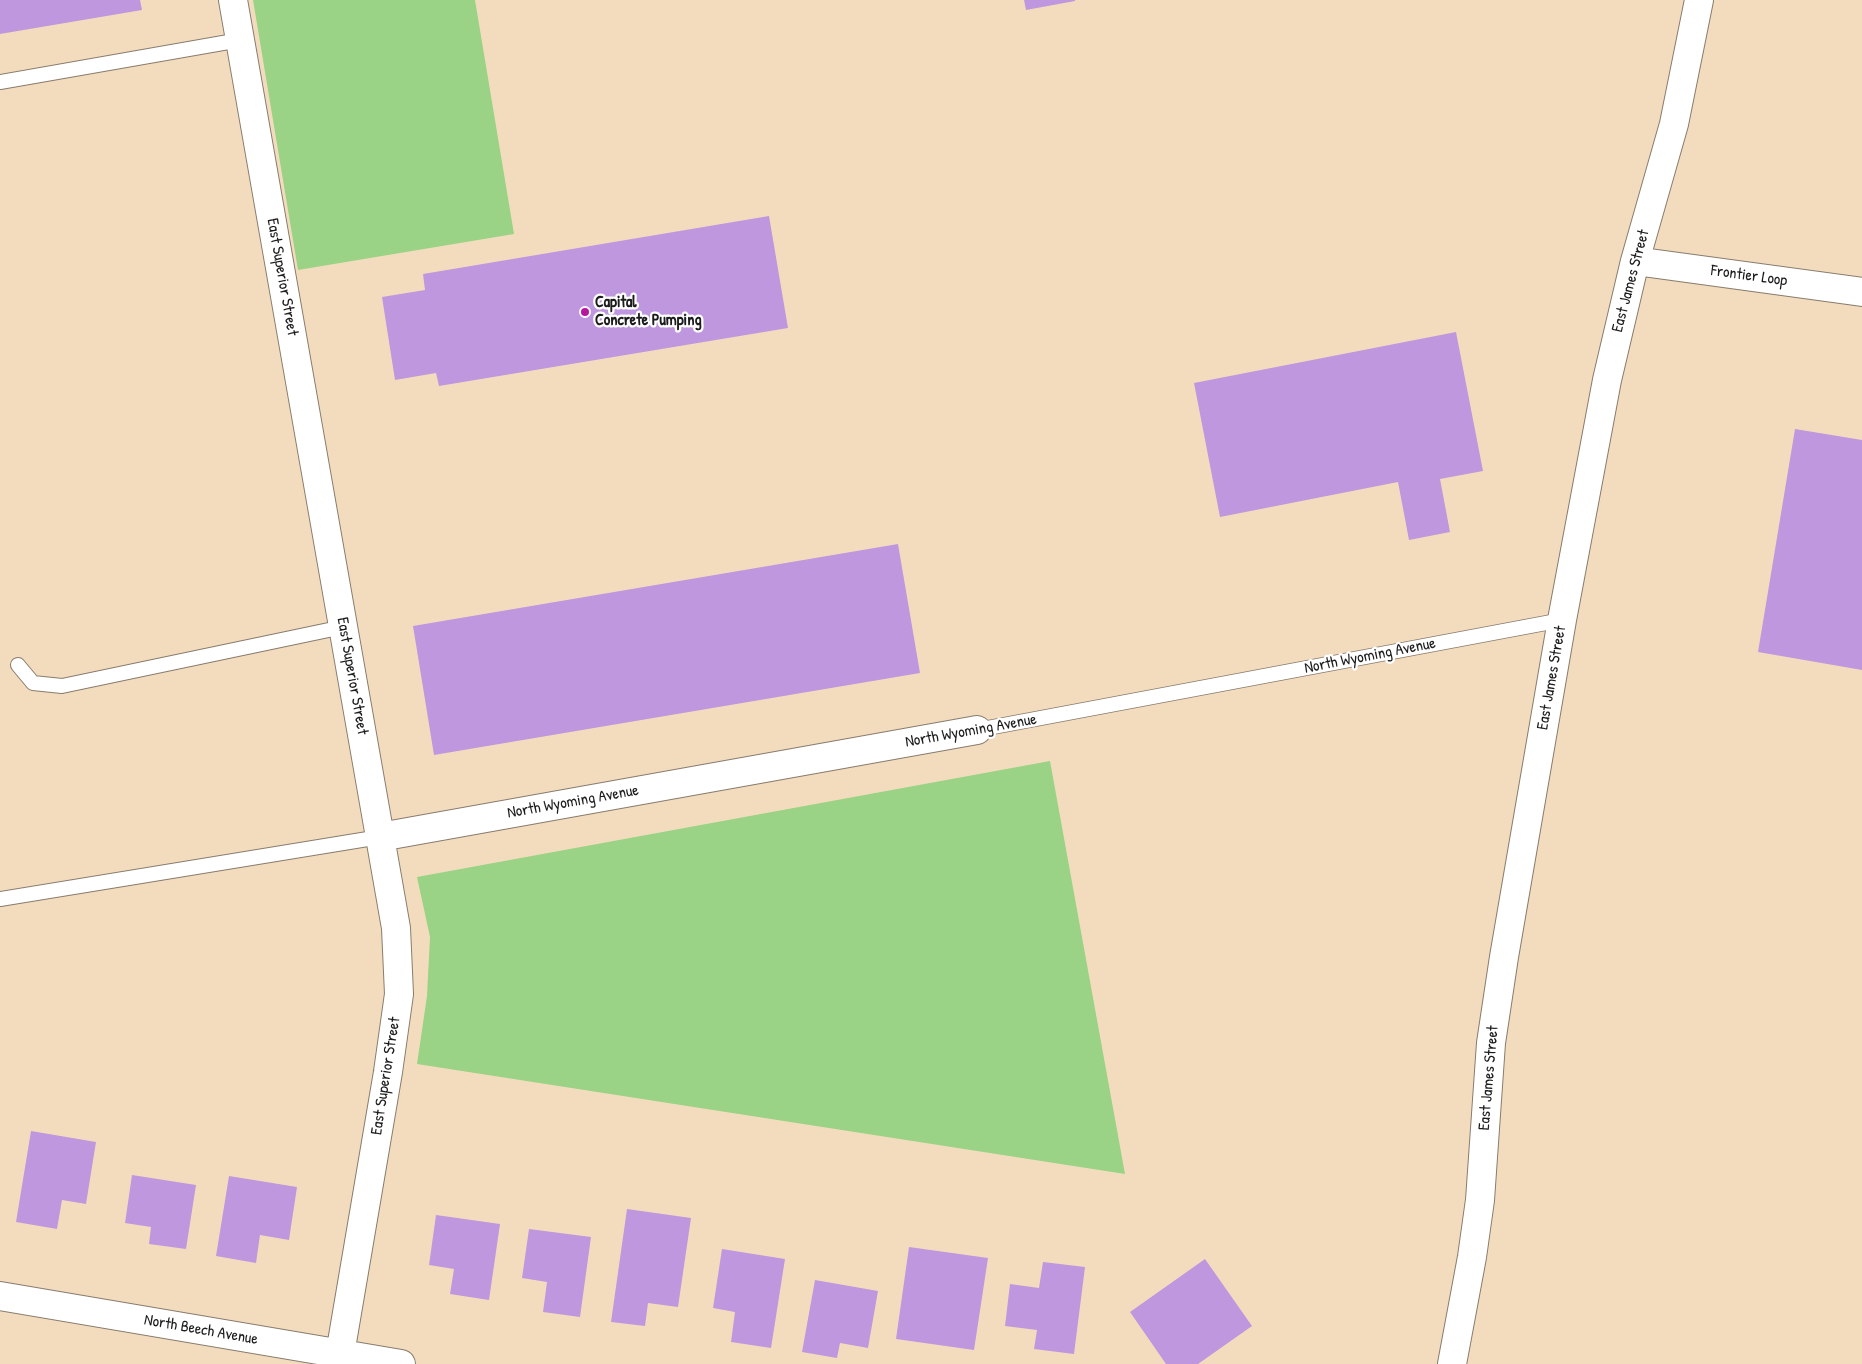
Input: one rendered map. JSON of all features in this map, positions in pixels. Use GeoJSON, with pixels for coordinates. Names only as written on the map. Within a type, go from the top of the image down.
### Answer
{"type":"FeatureCollection","features":[{"type":"Feature","properties":{"kind":"street","name":"East Superior Street"},"geometry":{"type":"LineString","coordinates":[[233,0],[396,928],[399,994],[388,1072],[340,1354]]}},
{"type":"Feature","properties":{"kind":"street","name":"East James Street"},"geometry":{"type":"LineString","coordinates":[[1452,1364],[1472,1257],[1480,1200],[1491,1043],[1562,620],[1606,380],[1635,261],[1674,124],[1699,0]]}},
{"type":"Feature","properties":{"kind":"street","name":"Frontier Loop"},"geometry":{"type":"LineString","coordinates":[[1635,261],[1862,292]]}},
{"type":"Feature","properties":{"kind":"street","name":"North Wyoming Avenue"},"geometry":{"type":"LineString","coordinates":[[380,836],[976,730]]}},
{"type":"Feature","properties":{"kind":"street","name":"North Beech Avenue"},"geometry":{"type":"LineString","coordinates":[[0,1296],[401,1364]]}},
{"type":"Feature","properties":{"kind":"lane"},"geometry":{"type":"LineString","coordinates":[[0,82],[240,40]]}},
{"type":"Feature","properties":{"kind":"lane","name":"North Wyoming Avenue"},"geometry":{"type":"LineString","coordinates":[[976,730],[1562,620]]}},
{"type":"Feature","properties":{"kind":"lane"},"geometry":{"type":"LineString","coordinates":[[18,665],[33,683],[62,686],[343,627]]}},
{"type":"Feature","properties":{"kind":"lane"},"geometry":{"type":"LineString","coordinates":[[0,898],[380,836]]}},
{"type":"Feature","properties":{"kind":"green space"},"geometry":{"type":"Polygon","coordinates":[[[253,0],[475,0],[514,234],[298,270],[253,0]]]}},
{"type":"Feature","properties":{"kind":"green space"},"geometry":{"type":"Polygon","coordinates":[[[1050,761],[1125,1174],[417,1064],[427,996],[430,937],[417,877],[1050,761]]]}},
{"type":"Feature","properties":{"kind":"building"},"geometry":{"type":"Polygon","coordinates":[[[0,0],[140,0],[142,10],[0,34],[0,0]]]}},
{"type":"Feature","properties":{"kind":"building"},"geometry":{"type":"Polygon","coordinates":[[[1024,0],[1075,0],[1075,1],[1026,10],[1024,0]]]}},
{"type":"Feature","properties":{"kind":"building","name":"Capital Concrete Pumping"},"geometry":{"type":"Polygon","coordinates":[[[769,216],[788,328],[439,386],[436,373],[395,380],[382,297],[425,290],[423,274],[769,216]]]}},
{"type":"Feature","properties":{"kind":"building"},"geometry":{"type":"Polygon","coordinates":[[[1456,332],[1483,471],[1440,479],[1450,532],[1409,540],[1398,482],[1220,517],[1194,383],[1456,332]]]}},
{"type":"Feature","properties":{"kind":"building"},"geometry":{"type":"Polygon","coordinates":[[[1795,429],[1862,440],[1862,670],[1758,652],[1795,429]]]}},
{"type":"Feature","properties":{"kind":"building"},"geometry":{"type":"Polygon","coordinates":[[[898,544],[920,673],[434,755],[413,626],[898,544]]]}},
{"type":"Feature","properties":{"kind":"building"},"geometry":{"type":"Polygon","coordinates":[[[31,1131],[96,1142],[86,1204],[62,1200],[57,1229],[16,1222],[31,1131]]]}},
{"type":"Feature","properties":{"kind":"building"},"geometry":{"type":"Polygon","coordinates":[[[132,1175],[196,1185],[186,1249],[149,1244],[151,1227],[125,1223],[132,1175]]]}},
{"type":"Feature","properties":{"kind":"building"},"geometry":{"type":"Polygon","coordinates":[[[229,1176],[297,1187],[289,1240],[260,1235],[256,1263],[216,1256],[229,1176]]]}},
{"type":"Feature","properties":{"kind":"building"},"geometry":{"type":"Polygon","coordinates":[[[627,1209],[691,1218],[678,1307],[648,1303],[645,1326],[611,1322],[627,1209]]]}},
{"type":"Feature","properties":{"kind":"building"},"geometry":{"type":"Polygon","coordinates":[[[436,1215],[500,1224],[489,1300],[450,1294],[454,1269],[429,1265],[436,1215]]]}},
{"type":"Feature","properties":{"kind":"building"},"geometry":{"type":"Polygon","coordinates":[[[529,1229],[591,1237],[580,1317],[543,1312],[547,1282],[522,1278],[529,1229]]]}},
{"type":"Feature","properties":{"kind":"building"},"geometry":{"type":"Polygon","coordinates":[[[909,1247],[988,1258],[974,1350],[896,1339],[909,1247]]]}},
{"type":"Feature","properties":{"kind":"building"},"geometry":{"type":"Polygon","coordinates":[[[722,1249],[785,1259],[771,1348],[731,1342],[735,1312],[713,1308],[722,1249]]]}},
{"type":"Feature","properties":{"kind":"building"},"geometry":{"type":"Polygon","coordinates":[[[1205,1259],[1252,1326],[1198,1364],[1166,1364],[1130,1312],[1205,1259]]]}},
{"type":"Feature","properties":{"kind":"building"},"geometry":{"type":"Polygon","coordinates":[[[1043,1262],[1085,1267],[1074,1354],[1034,1349],[1037,1330],[1005,1326],[1010,1284],[1039,1288],[1043,1262]]]}},
{"type":"Feature","properties":{"kind":"building"},"geometry":{"type":"Polygon","coordinates":[[[815,1280],[878,1291],[868,1348],[840,1343],[837,1358],[802,1352],[815,1280]]]}},
{"type":"Feature","properties":{"kind":"place","name":"Capital Concrete Pumping"},"geometry":{"type":"Point","coordinates":[585,312]}}]}
